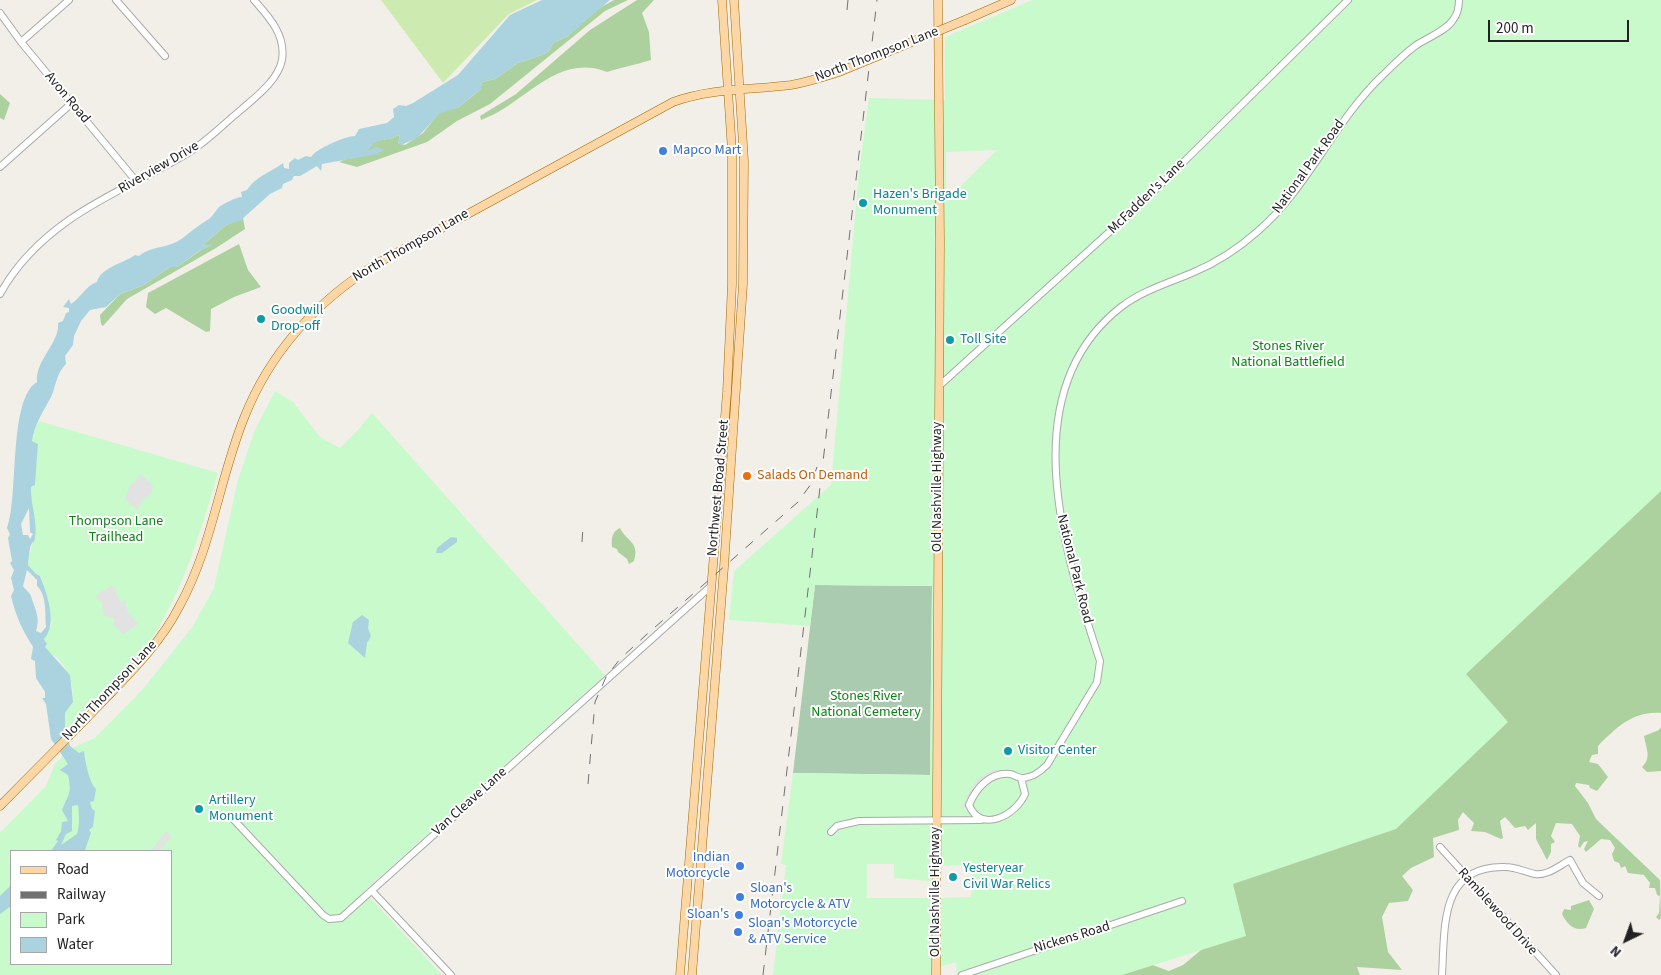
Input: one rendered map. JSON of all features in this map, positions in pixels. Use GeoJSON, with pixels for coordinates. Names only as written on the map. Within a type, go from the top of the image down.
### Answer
{"type":"FeatureCollection","features":[{"type":"Feature","properties":{"kind":"main road","name":"Northwest Broad Street"},"geometry":{"type":"LineString","coordinates":[[680,975],[724,423],[732,284],[732,151],[722,0]]}},
{"type":"Feature","properties":{"kind":"main road","name":"Northwest Broad Street"},"geometry":{"type":"LineString","coordinates":[[692,975],[740,359],[744,161],[734,0]]}},
{"type":"Feature","properties":{"kind":"main road","name":"Old Nashville Highway"},"geometry":{"type":"LineString","coordinates":[[936,975],[939,386],[938,0]]}},
{"type":"Feature","properties":{"kind":"main road","name":"North Thompson Lane"},"geometry":{"type":"LineString","coordinates":[[0,806],[147,655],[179,608],[197,571],[244,418],[259,385],[280,352],[323,303],[354,278],[378,263],[663,107],[696,94],[740,88],[790,85],[839,72],[1011,0]]}},
{"type":"Feature","properties":{"kind":"main road"},"geometry":{"type":"LineString","coordinates":[[732,237],[743,236]]}},
{"type":"Feature","properties":{"kind":"main road"},"geometry":{"type":"LineString","coordinates":[[732,284],[743,284]]}},
{"type":"Feature","properties":{"kind":"main road"},"geometry":{"type":"LineString","coordinates":[[728,358],[740,359]]}},
{"type":"Feature","properties":{"kind":"main road"},"geometry":{"type":"LineString","coordinates":[[724,423],[735,423]]}},
{"type":"Feature","properties":{"kind":"main road"},"geometry":{"type":"LineString","coordinates":[[717,512],[728,513]]}},
{"type":"Feature","properties":{"kind":"main road"},"geometry":{"type":"LineString","coordinates":[[711,586],[723,586]]}},
{"type":"Feature","properties":{"kind":"main road"},"geometry":{"type":"LineString","coordinates":[[703,693],[715,694]]}},
{"type":"Feature","properties":{"kind":"main road"},"geometry":{"type":"LineString","coordinates":[[694,805],[705,806]]}},
{"type":"Feature","properties":{"kind":"main road"},"geometry":{"type":"LineString","coordinates":[[684,927],[696,928]]}},
{"type":"Feature","properties":{"kind":"street"},"geometry":{"type":"LineString","coordinates":[[21,42],[69,0]]}},
{"type":"Feature","properties":{"kind":"street"},"geometry":{"type":"LineString","coordinates":[[116,0],[165,56]]}},
{"type":"Feature","properties":{"kind":"street","name":"Riverview Drive"},"geometry":{"type":"LineString","coordinates":[[0,294],[21,263],[48,236],[70,219],[183,156],[205,141],[259,94],[278,72],[282,61],[282,41],[273,23],[254,0]]}},
{"type":"Feature","properties":{"kind":"street","name":"McFadden's Lane"},"geometry":{"type":"LineString","coordinates":[[939,386],[1148,197],[1348,0]]}},
{"type":"Feature","properties":{"kind":"street","name":"National Park Road"},"geometry":{"type":"LineString","coordinates":[[1021,778],[1038,772],[1051,760],[1097,682],[1100,672],[1100,661],[1078,598],[1066,550],[1056,484],[1056,459],[1061,410],[1073,368],[1085,343],[1110,316],[1134,297],[1212,264],[1260,230],[1297,189],[1338,126],[1363,94],[1413,48],[1448,26],[1457,12],[1459,0]]}},
{"type":"Feature","properties":{"kind":"street","name":"Avon Road"},"geometry":{"type":"LineString","coordinates":[[0,14],[136,181]]}},
{"type":"Feature","properties":{"kind":"street"},"geometry":{"type":"LineString","coordinates":[[0,167],[72,104]]}},
{"type":"Feature","properties":{"kind":"street","name":"Van Cleave Lane"},"geometry":{"type":"LineString","coordinates":[[234,820],[329,919],[341,918],[711,586]]}},
{"type":"Feature","properties":{"kind":"street"},"geometry":{"type":"LineString","coordinates":[[831,832],[836,826],[858,821],[983,820],[997,818],[1019,804],[1025,794],[1021,778],[1008,774],[994,776],[980,786],[963,820]]}},
{"type":"Feature","properties":{"kind":"street"},"geometry":{"type":"LineString","coordinates":[[970,805],[972,812],[983,820]]}},
{"type":"Feature","properties":{"kind":"street","name":"Ramblewood Drive"},"geometry":{"type":"LineString","coordinates":[[1440,847],[1556,975]]}},
{"type":"Feature","properties":{"kind":"street"},"geometry":{"type":"LineString","coordinates":[[1442,975],[1447,909],[1454,890],[1476,872],[1491,867],[1511,867],[1535,874],[1543,873],[1570,860],[1583,883],[1599,896]]}},
{"type":"Feature","properties":{"kind":"street"},"geometry":{"type":"LineString","coordinates":[[372,891],[451,975]]}},
{"type":"Feature","properties":{"kind":"street","name":"Nickens Road"},"geometry":{"type":"LineString","coordinates":[[962,975],[1182,901]]}},
{"type":"Feature","properties":{"kind":"green space"},"geometry":{"type":"Polygon","coordinates":[[[381,0],[537,0],[509,14],[443,83],[381,0]]]}},
{"type":"Feature","properties":{"kind":"green space"},"geometry":{"type":"Polygon","coordinates":[[[614,0],[628,0],[605,11],[490,104],[457,121],[427,142],[357,167],[339,162],[351,157],[379,152],[381,151],[365,152],[376,141],[393,138],[398,135],[400,137],[398,143],[405,145],[423,133],[439,113],[459,107],[480,90],[482,82],[495,79],[518,63],[549,51],[553,43],[568,36],[594,11],[614,0]]]}},
{"type":"Feature","properties":{"kind":"green space"},"geometry":{"type":"Polygon","coordinates":[[[637,0],[654,0],[642,13],[649,32],[651,60],[607,72],[589,68],[572,69],[541,83],[511,104],[481,120],[480,116],[516,94],[590,30],[637,0]]]}},
{"type":"Feature","properties":{"kind":"green space","name":"Stones River National Battlefield"},"geometry":{"type":"Polygon","coordinates":[[[1032,0],[1661,0],[1661,491],[1466,674],[1508,722],[1396,829],[1233,884],[1246,936],[1122,975],[955,975],[957,974],[956,962],[939,967],[940,975],[773,975],[786,865],[781,864],[793,773],[930,775],[932,586],[815,585],[810,626],[729,620],[734,571],[831,485],[859,173],[869,98],[945,100],[945,37],[1032,0]],[[997,150],[946,152],[946,201],[997,150]],[[867,864],[867,898],[930,898],[930,881],[894,878],[894,864],[867,864]],[[973,865],[941,866],[939,898],[971,897],[973,865]]]}},
{"type":"Feature","properties":{"kind":"green space"},"geometry":{"type":"Polygon","coordinates":[[[0,94],[10,103],[4,120],[0,118],[0,94]]]}},
{"type":"Feature","properties":{"kind":"green space"},"geometry":{"type":"Polygon","coordinates":[[[243,218],[245,229],[216,248],[127,299],[103,326],[101,324],[100,315],[120,294],[144,285],[170,267],[177,267],[208,245],[202,246],[226,225],[243,218]]]}},
{"type":"Feature","properties":{"kind":"green space"},"geometry":{"type":"Polygon","coordinates":[[[239,244],[248,270],[261,287],[234,297],[211,309],[210,331],[206,332],[166,308],[155,314],[146,307],[148,293],[239,244]]]}},
{"type":"Feature","properties":{"kind":"green space"},"geometry":{"type":"Polygon","coordinates":[[[1661,284],[1661,713],[1642,715],[1626,722],[1598,746],[1598,754],[1592,755],[1589,762],[1598,764],[1608,777],[1597,791],[1590,788],[1589,785],[1576,783],[1575,786],[1588,803],[1596,819],[1660,880],[1661,918],[1659,920],[1656,917],[1659,913],[1660,896],[1657,895],[1655,888],[1649,888],[1650,883],[1644,875],[1628,873],[1625,866],[1621,868],[1619,863],[1614,861],[1612,854],[1615,848],[1610,840],[1601,839],[1586,852],[1584,849],[1588,841],[1584,842],[1580,848],[1578,846],[1580,836],[1572,824],[1556,823],[1551,836],[1555,842],[1551,844],[1551,852],[1547,860],[1536,839],[1536,823],[1528,830],[1525,826],[1515,828],[1505,817],[1500,821],[1503,838],[1501,839],[1485,832],[1471,831],[1474,823],[1463,812],[1458,820],[1459,830],[1433,838],[1434,857],[1411,868],[1402,876],[1413,890],[1408,901],[1389,903],[1382,917],[1388,952],[1402,970],[1357,967],[1360,975],[1068,975],[1147,963],[1169,971],[1183,965],[1212,941],[1049,930],[1661,284]]]}},
{"type":"Feature","properties":{"kind":"green space"},"geometry":{"type":"Polygon","coordinates":[[[275,391],[293,402],[320,437],[340,448],[372,413],[605,675],[364,891],[442,975],[0,975],[0,833],[46,786],[55,764],[70,749],[95,738],[143,689],[193,626],[214,588],[238,480],[254,432],[275,391]]]}},
{"type":"Feature","properties":{"kind":"green space","name":"Thompson Lane Trailhead"},"geometry":{"type":"Polygon","coordinates":[[[39,421],[218,473],[181,583],[160,624],[148,644],[65,732],[65,713],[70,707],[72,699],[72,684],[66,669],[45,647],[47,644],[44,639],[52,624],[41,576],[36,574],[28,565],[34,531],[31,487],[35,485],[38,444],[31,441],[33,430],[39,421]]]}},
{"type":"Feature","properties":{"kind":"green space"},"geometry":{"type":"Polygon","coordinates":[[[620,528],[635,550],[634,561],[629,564],[627,559],[617,549],[612,547],[615,531],[620,528]]]}},
{"type":"Feature","properties":{"kind":"green space","name":"Stones River National Cemetery"},"geometry":{"type":"Polygon","coordinates":[[[815,585],[932,586],[930,775],[793,773],[815,585]]]}},
{"type":"Feature","properties":{"kind":"green space"},"geometry":{"type":"Polygon","coordinates":[[[1661,727],[1661,771],[1647,772],[1642,767],[1648,756],[1644,736],[1659,730],[1661,727]]]}},
{"type":"Feature","properties":{"kind":"green space"},"geometry":{"type":"Polygon","coordinates":[[[1589,900],[1594,909],[1586,928],[1574,928],[1566,921],[1562,914],[1564,909],[1571,910],[1571,906],[1589,900]]]}},
{"type":"Feature","properties":{"kind":"shaded area"},"geometry":{"type":"Polygon","coordinates":[[[140,474],[153,486],[152,492],[142,501],[137,510],[125,499],[131,483],[135,482],[140,474]]]}},
{"type":"Feature","properties":{"kind":"shaded area"},"geometry":{"type":"Polygon","coordinates":[[[111,586],[115,588],[120,603],[125,600],[128,613],[138,624],[123,634],[114,626],[114,618],[103,615],[102,602],[95,596],[111,586]]]}},
{"type":"Feature","properties":{"kind":"shaded area"},"geometry":{"type":"Polygon","coordinates":[[[994,769],[1001,774],[986,780],[968,808],[961,809],[977,780],[994,769]]]}},
{"type":"Feature","properties":{"kind":"shaded area"},"geometry":{"type":"Polygon","coordinates":[[[166,831],[172,836],[160,850],[152,850],[166,831]]]}},
{"type":"Feature","properties":{"kind":"water"},"geometry":{"type":"Polygon","coordinates":[[[542,0],[610,0],[568,36],[553,43],[549,51],[518,63],[495,79],[482,82],[481,89],[459,107],[439,114],[417,138],[401,145],[398,143],[400,137],[398,135],[393,138],[377,141],[366,151],[377,147],[384,150],[377,154],[322,164],[321,171],[317,166],[300,176],[294,176],[292,180],[270,194],[240,221],[226,225],[202,246],[213,244],[211,246],[199,251],[177,267],[170,267],[144,285],[120,294],[106,307],[90,310],[81,321],[74,336],[73,345],[65,356],[66,364],[37,423],[32,441],[38,444],[35,485],[31,487],[36,532],[30,547],[28,565],[40,576],[50,609],[50,625],[44,639],[47,644],[45,647],[70,675],[73,702],[65,713],[65,732],[70,746],[79,753],[84,751],[89,777],[96,789],[94,801],[90,802],[92,809],[95,811],[93,827],[89,830],[91,833],[85,850],[52,850],[58,841],[56,840],[61,831],[62,822],[68,821],[62,810],[70,786],[68,775],[60,770],[68,764],[51,739],[46,704],[42,698],[45,698],[45,692],[36,678],[35,661],[31,659],[33,647],[20,623],[11,596],[14,590],[11,578],[14,570],[10,563],[12,561],[8,538],[10,534],[7,528],[11,514],[18,428],[22,408],[28,392],[37,382],[37,374],[55,338],[58,323],[63,321],[66,313],[69,312],[69,308],[63,307],[69,299],[71,304],[89,286],[97,282],[107,269],[135,255],[139,256],[150,250],[179,241],[209,219],[219,207],[233,199],[242,197],[241,192],[247,190],[259,178],[283,163],[284,168],[289,169],[289,163],[295,158],[298,160],[306,156],[311,157],[319,150],[331,144],[355,136],[359,129],[387,123],[394,117],[393,109],[399,105],[406,106],[413,103],[458,75],[510,15],[542,0]],[[29,508],[21,524],[23,535],[28,535],[30,539],[33,534],[30,532],[29,508]],[[27,570],[23,586],[30,594],[36,613],[38,622],[36,631],[41,633],[46,627],[44,600],[37,586],[37,580],[27,570]],[[78,805],[72,806],[72,831],[66,834],[61,845],[77,834],[79,823],[78,805]]]}},
{"type":"Feature","properties":{"kind":"water"},"geometry":{"type":"Polygon","coordinates":[[[451,537],[457,538],[457,542],[442,553],[436,553],[437,548],[451,537]]]}},
{"type":"Feature","properties":{"kind":"water"},"geometry":{"type":"Polygon","coordinates":[[[362,615],[369,620],[368,628],[371,636],[367,643],[365,658],[348,643],[353,622],[362,615]]]}},
{"type":"Feature","properties":{"kind":"water"},"geometry":{"type":"Polygon","coordinates":[[[10,886],[10,907],[0,914],[0,896],[10,886]]]}},
{"type":"Feature","properties":{"kind":"railway"},"geometry":{"type":"LineString","coordinates":[[847,10],[848,0]]}},
{"type":"Feature","properties":{"kind":"railway"},"geometry":{"type":"LineString","coordinates":[[763,975],[877,0]]}},
{"type":"Feature","properties":{"kind":"railway"},"geometry":{"type":"LineString","coordinates":[[588,784],[595,702],[606,677],[620,659],[646,635],[798,502],[811,484],[817,467]]}},
{"type":"Feature","properties":{"kind":"railway"},"geometry":{"type":"LineString","coordinates":[[582,542],[583,527]]}},
{"type":"Feature","properties":{"kind":"place","name":"Mapco Mart"},"geometry":{"type":"Point","coordinates":[663,151]}},
{"type":"Feature","properties":{"kind":"place","name":"Hazen's Brigade Monument"},"geometry":{"type":"Point","coordinates":[863,203]}},
{"type":"Feature","properties":{"kind":"place","name":"Goodwill Drop-off"},"geometry":{"type":"Point","coordinates":[261,319]}},
{"type":"Feature","properties":{"kind":"place","name":"Toll Site"},"geometry":{"type":"Point","coordinates":[950,340]}},
{"type":"Feature","properties":{"kind":"place","name":"Salads On Demand"},"geometry":{"type":"Point","coordinates":[747,476]}},
{"type":"Feature","properties":{"kind":"place","name":"Visitor Center"},"geometry":{"type":"Point","coordinates":[1008,751]}},
{"type":"Feature","properties":{"kind":"place","name":"Artillery Monument"},"geometry":{"type":"Point","coordinates":[199,809]}},
{"type":"Feature","properties":{"kind":"place","name":"Indian Motorcycle"},"geometry":{"type":"Point","coordinates":[740,866]}},
{"type":"Feature","properties":{"kind":"place","name":"Yesteryear Civil War Relics"},"geometry":{"type":"Point","coordinates":[953,877]}},
{"type":"Feature","properties":{"kind":"place","name":"Sloan's Motorcycle & ATV"},"geometry":{"type":"Point","coordinates":[740,897]}},
{"type":"Feature","properties":{"kind":"place","name":"Sloan's"},"geometry":{"type":"Point","coordinates":[739,915]}},
{"type":"Feature","properties":{"kind":"place","name":"Sloan's Motorcycle & ATV Service"},"geometry":{"type":"Point","coordinates":[738,932]}}]}
